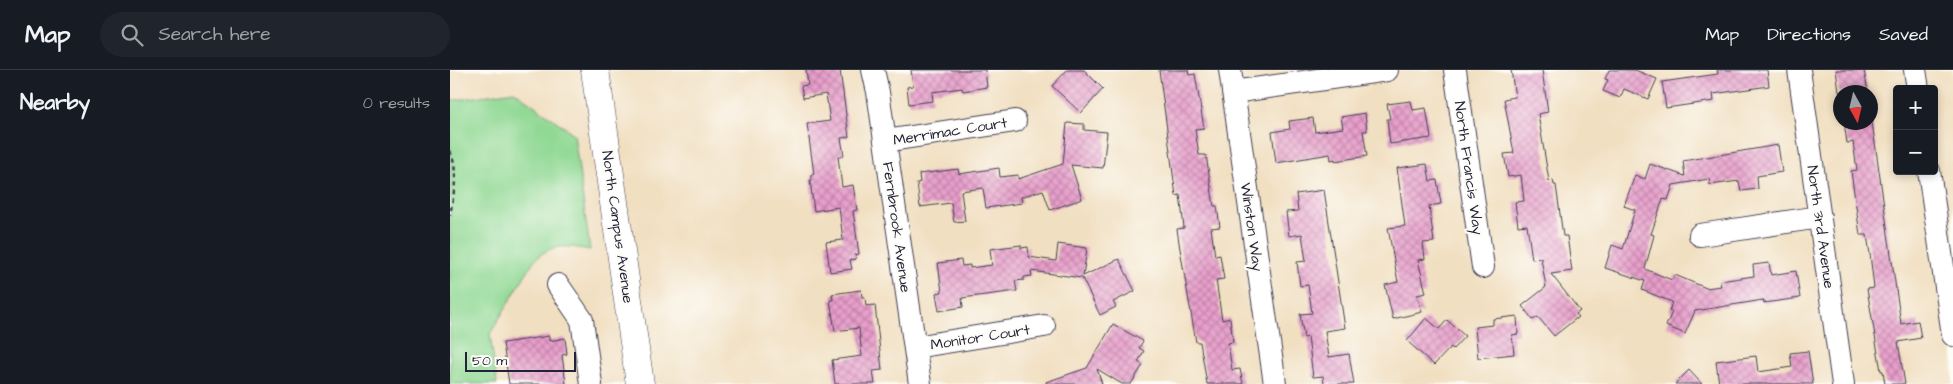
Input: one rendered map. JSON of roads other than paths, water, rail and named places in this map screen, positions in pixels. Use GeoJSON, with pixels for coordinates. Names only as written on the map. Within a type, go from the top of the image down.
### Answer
{"type":"FeatureCollection","features":[{"type":"Feature","properties":{"kind":"main road","name":"North Campus Avenue"},"geometry":{"type":"LineString","coordinates":[[595,70],[640,384]]}},
{"type":"Feature","properties":{"kind":"street","name":"Fernbrook Avenue"},"geometry":{"type":"LineString","coordinates":[[873,70],[920,384]]}},
{"type":"Feature","properties":{"kind":"street","name":"Winston Way"},"geometry":{"type":"LineString","coordinates":[[1230,70],[1274,384]]}},
{"type":"Feature","properties":{"kind":"street"},"geometry":{"type":"LineString","coordinates":[[1233,92],[1387,70]]}},
{"type":"Feature","properties":{"kind":"street","name":"North Francis Way"},"geometry":{"type":"LineString","coordinates":[[1455,70],[1483,267]]}},
{"type":"Feature","properties":{"kind":"street","name":"North 3rd Avenue"},"geometry":{"type":"LineString","coordinates":[[1799,70],[1843,384]]}},
{"type":"Feature","properties":{"kind":"street"},"geometry":{"type":"LineString","coordinates":[[1915,70],[1917,85]]}},
{"type":"Feature","properties":{"kind":"street","name":"Merrimac Court"},"geometry":{"type":"LineString","coordinates":[[885,141],[1015,121]]}},
{"type":"Feature","properties":{"kind":"street"},"geometry":{"type":"LineString","coordinates":[[1931,175],[1953,334]]}},
{"type":"Feature","properties":{"kind":"street"},"geometry":{"type":"LineString","coordinates":[[1700,235],[1820,217]]}},
{"type":"Feature","properties":{"kind":"street"},"geometry":{"type":"LineString","coordinates":[[558,285],[582,320],[591,384]]}},
{"type":"Feature","properties":{"kind":"street","name":"Monitor Court"},"geometry":{"type":"LineString","coordinates":[[915,347],[1044,326]]}}]}
